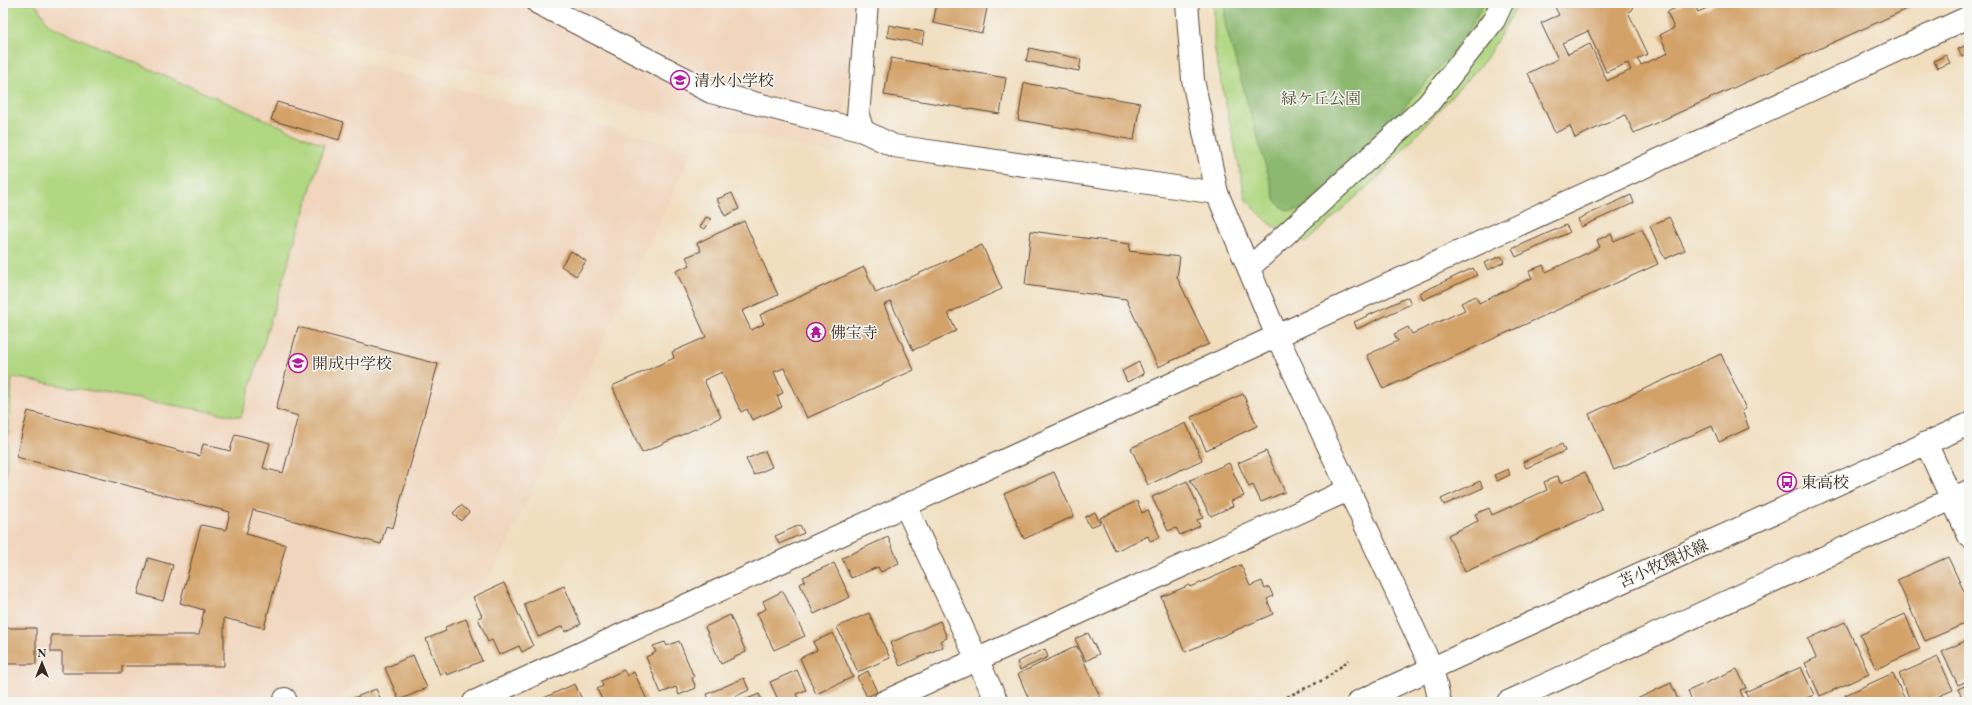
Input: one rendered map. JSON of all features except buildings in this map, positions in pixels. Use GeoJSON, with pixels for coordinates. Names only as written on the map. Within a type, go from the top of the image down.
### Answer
{"type":"FeatureCollection","features":[{"type":"Feature","properties":{"kind":"street"},"geometry":{"type":"LineString","coordinates":[[538,3],[711,92],[863,131],[894,146],[1217,193]]}},
{"type":"Feature","properties":{"kind":"street"},"geometry":{"type":"LineString","coordinates":[[863,131],[858,116],[867,3]]}},
{"type":"Feature","properties":{"kind":"street"},"geometry":{"type":"LineString","coordinates":[[1187,3],[1193,80],[1217,193],[1277,336],[1432,668],[1440,702]]}},
{"type":"Feature","properties":{"kind":"street"},"geometry":{"type":"LineString","coordinates":[[1249,268],[1428,104],[1494,20],[1502,3]]}},
{"type":"Feature","properties":{"kind":"street"},"geometry":{"type":"LineString","coordinates":[[474,702],[1277,336],[1969,17]]}},
{"type":"Feature","properties":{"kind":"street","name":"苫小牧環状線"},"geometry":{"type":"LineString","coordinates":[[1358,702],[1969,424]]}},
{"type":"Feature","properties":{"kind":"street"},"geometry":{"type":"LineString","coordinates":[[1926,443],[1960,495],[1969,536]]}},
{"type":"Feature","properties":{"kind":"street"},"geometry":{"type":"LineString","coordinates":[[884,702],[1348,490]]}},
{"type":"Feature","properties":{"kind":"street"},"geometry":{"type":"LineString","coordinates":[[1508,702],[1960,495]]}},
{"type":"Feature","properties":{"kind":"street"},"geometry":{"type":"LineString","coordinates":[[905,505],[997,702]]}},
{"type":"Feature","properties":{"kind":"path"},"geometry":{"type":"LineString","coordinates":[[1276,702],[1282,701],[1325,679],[1349,660]]}},
{"type":"Feature","properties":{"kind":"shaded area","name":"開成中学校"},"geometry":{"type":"Polygon","coordinates":[[[3,3],[132,3],[693,150],[491,577],[332,702],[3,702],[3,3]]]}},
{"type":"Feature","properties":{"kind":"shaded area","name":"清水小学校"},"geometry":{"type":"Polygon","coordinates":[[[182,3],[853,3],[842,156],[182,3]]]}},
{"type":"Feature","properties":{"kind":"green space"},"geometry":{"type":"Polygon","coordinates":[[[3,3],[35,3],[49,25],[324,145],[241,417],[12,377],[3,522],[3,3]]]}},
{"type":"Feature","properties":{"kind":"green space","name":"緑ケ丘公園"},"geometry":{"type":"Polygon","coordinates":[[[1214,3],[1519,3],[1486,59],[1378,177],[1305,243],[1270,224],[1246,200],[1214,47],[1214,3]]]}},
{"type":"Feature","properties":{"kind":"green space","name":"緑ケ丘公園"},"geometry":{"type":"Polygon","coordinates":[[[1225,3],[1484,3],[1462,41],[1358,160],[1303,209],[1287,211],[1276,202],[1225,24],[1225,3]]]}},
{"type":"Feature","properties":{"kind":"place","name":"清水小学校"},"geometry":{"type":"Point","coordinates":[680,80]}},
{"type":"Feature","properties":{"kind":"place","name":"佛宝寺"},"geometry":{"type":"Point","coordinates":[816,332]}},
{"type":"Feature","properties":{"kind":"place","name":"開成中学校"},"geometry":{"type":"Point","coordinates":[298,363]}},
{"type":"Feature","properties":{"kind":"place","name":"東高校"},"geometry":{"type":"Point","coordinates":[1787,482]}}]}
